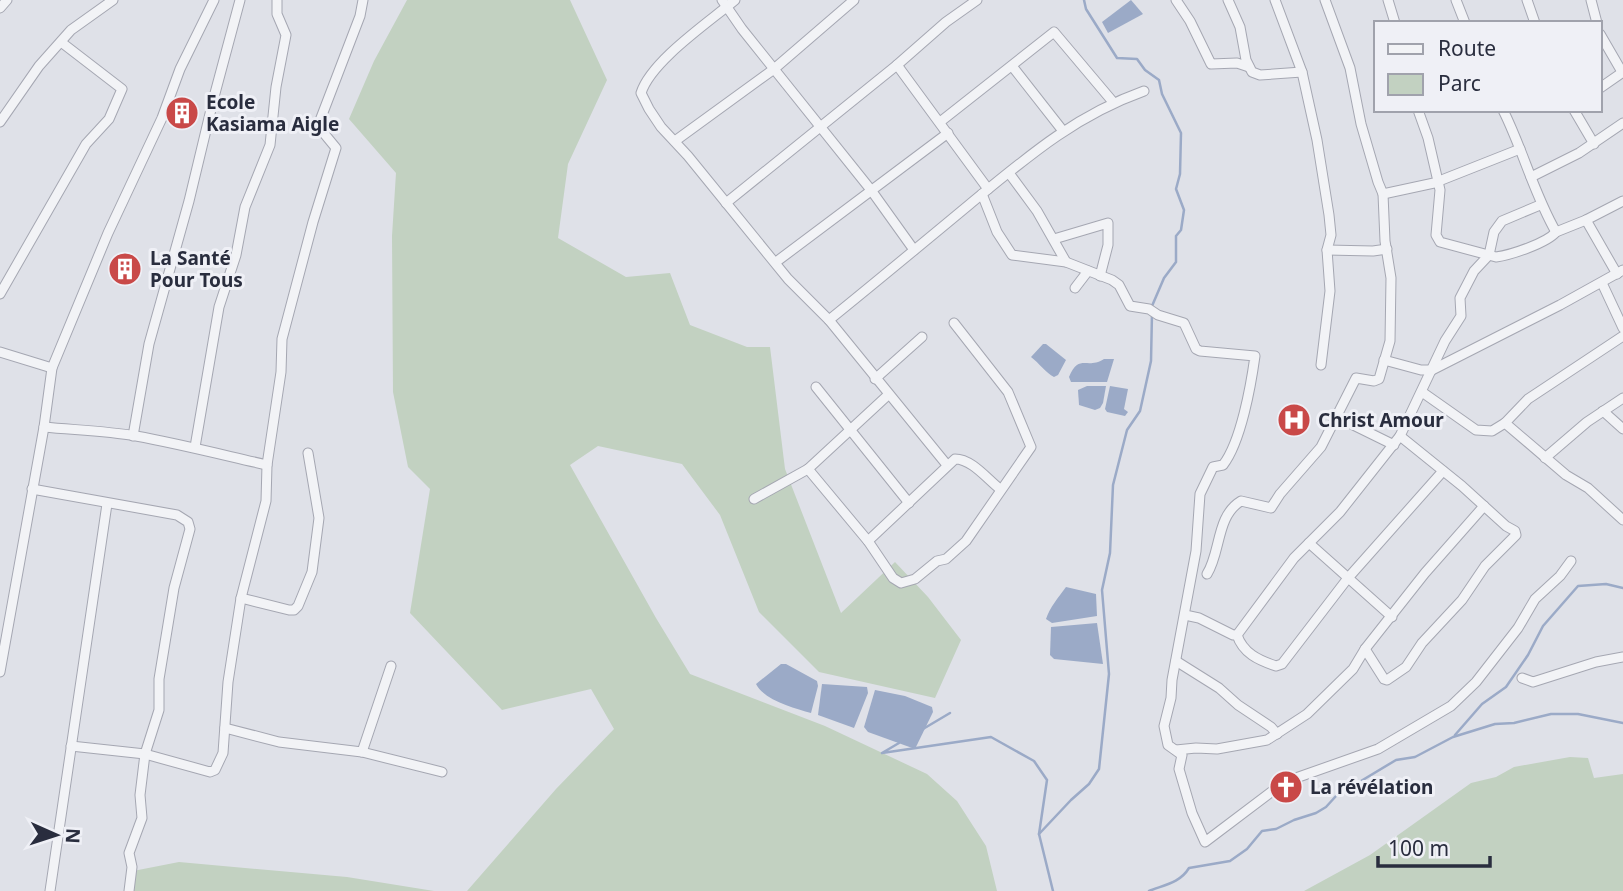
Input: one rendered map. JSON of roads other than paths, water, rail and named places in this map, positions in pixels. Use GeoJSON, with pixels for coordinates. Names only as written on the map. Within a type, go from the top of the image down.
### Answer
{"type":"FeatureCollection","features":[{"type":"Feature","properties":{"kind":"street"},"geometry":{"type":"LineString","coordinates":[[0,8],[7,0]]}},
{"type":"Feature","properties":{"kind":"street"},"geometry":{"type":"LineString","coordinates":[[0,122],[39,66],[79,22],[113,0]]}},
{"type":"Feature","properties":{"kind":"street"},"geometry":{"type":"LineString","coordinates":[[0,672],[52,368],[108,233],[162,118],[180,69],[214,0]]}},
{"type":"Feature","properties":{"kind":"street"},"geometry":{"type":"LineString","coordinates":[[133,436],[149,344],[240,0]]}},
{"type":"Feature","properties":{"kind":"street"},"geometry":{"type":"LineString","coordinates":[[195,447],[219,307],[236,255],[245,207],[270,145],[276,87],[286,35],[278,14],[277,0]]}},
{"type":"Feature","properties":{"kind":"street"},"geometry":{"type":"LineString","coordinates":[[71,746],[145,754],[211,772],[215,770],[223,753],[228,682],[241,598],[266,501],[267,465],[281,372],[282,338],[307,242],[336,148],[321,131],[319,123],[360,16],[363,0]]}},
{"type":"Feature","properties":{"kind":"street"},"geometry":{"type":"LineString","coordinates":[[735,0],[725,3],[657,66],[641,93],[649,109],[788,279],[829,320],[888,396],[947,465]]}},
{"type":"Feature","properties":{"kind":"street"},"geometry":{"type":"LineString","coordinates":[[675,141],[774,69],[854,0]]}},
{"type":"Feature","properties":{"kind":"street"},"geometry":{"type":"LineString","coordinates":[[726,203],[977,0]]}},
{"type":"Feature","properties":{"kind":"street"},"geometry":{"type":"LineString","coordinates":[[1176,0],[1190,21],[1211,64],[1237,63],[1249,67]]}},
{"type":"Feature","properties":{"kind":"street"},"geometry":{"type":"LineString","coordinates":[[1228,0],[1243,37],[1249,67],[1255,75],[1302,72]]}},
{"type":"Feature","properties":{"kind":"street"},"geometry":{"type":"LineString","coordinates":[[1275,0],[1302,72],[1326,193],[1331,235],[1327,250],[1330,291],[1321,365]]}},
{"type":"Feature","properties":{"kind":"street"},"geometry":{"type":"LineString","coordinates":[[1206,574],[1212,566],[1222,526],[1231,508],[1241,500],[1271,508],[1321,447],[1356,377],[1374,381],[1379,379],[1390,341],[1391,278],[1383,194],[1360,124],[1350,68],[1325,0]]}},
{"type":"Feature","properties":{"kind":"street"},"geometry":{"type":"LineString","coordinates":[[1388,0],[1394,21]]}},
{"type":"Feature","properties":{"kind":"street"},"geometry":{"type":"LineString","coordinates":[[1456,0],[1464,21]]}},
{"type":"Feature","properties":{"kind":"street"},"geometry":{"type":"LineString","coordinates":[[1527,0],[1534,21]]}},
{"type":"Feature","properties":{"kind":"street"},"geometry":{"type":"LineString","coordinates":[[1591,0],[1596,21]]}},
{"type":"Feature","properties":{"kind":"street"},"geometry":{"type":"LineString","coordinates":[[725,3],[819,128],[871,190],[914,250]]}},
{"type":"Feature","properties":{"kind":"street"},"geometry":{"type":"LineString","coordinates":[[940,122],[1056,33],[1113,102]]}},
{"type":"Feature","properties":{"kind":"street"},"geometry":{"type":"LineString","coordinates":[[1602,37],[1623,72],[1602,87]]}},
{"type":"Feature","properties":{"kind":"street"},"geometry":{"type":"LineString","coordinates":[[0,295],[86,144],[109,119],[122,89],[61,42]]}},
{"type":"Feature","properties":{"kind":"street"},"geometry":{"type":"LineString","coordinates":[[897,65],[948,133],[985,192],[997,232],[1012,255],[1066,262],[1119,285],[1130,306],[1184,323],[1196,349],[1200,351],[1255,356],[1248,395],[1234,444],[1223,465],[1213,467],[1200,494],[1196,551],[1164,726],[1168,745],[1182,755],[1179,769],[1192,813],[1205,842],[1279,786],[1378,748],[1451,706],[1476,682],[1518,628],[1535,599],[1560,576],[1571,561]]}},
{"type":"Feature","properties":{"kind":"street"},"geometry":{"type":"LineString","coordinates":[[1012,66],[1063,131]]}},
{"type":"Feature","properties":{"kind":"street"},"geometry":{"type":"LineString","coordinates":[[829,320],[1063,131],[1113,102],[1144,91]]}},
{"type":"Feature","properties":{"kind":"street"},"geometry":{"type":"LineString","coordinates":[[1419,112],[1428,138],[1440,190],[1436,235],[1438,240],[1489,255],[1504,256],[1541,243],[1556,232],[1623,201]]}},
{"type":"Feature","properties":{"kind":"street"},"geometry":{"type":"LineString","coordinates":[[1504,112],[1540,205],[1556,232]]}},
{"type":"Feature","properties":{"kind":"street"},"geometry":{"type":"LineString","coordinates":[[1575,112],[1594,144]]}},
{"type":"Feature","properties":{"kind":"street"},"geometry":{"type":"LineString","coordinates":[[1531,177],[1594,144],[1623,123]]}},
{"type":"Feature","properties":{"kind":"street"},"geometry":{"type":"LineString","coordinates":[[776,262],[948,133]]}},
{"type":"Feature","properties":{"kind":"street"},"geometry":{"type":"LineString","coordinates":[[1383,194],[1438,181],[1520,149]]}},
{"type":"Feature","properties":{"kind":"street"},"geometry":{"type":"LineString","coordinates":[[1009,173],[1037,211],[1066,262]]}},
{"type":"Feature","properties":{"kind":"street"},"geometry":{"type":"LineString","coordinates":[[1237,635],[1294,558],[1340,512],[1397,441],[1461,316],[1460,298],[1474,271],[1489,255],[1494,232],[1502,221],[1540,205]]}},
{"type":"Feature","properties":{"kind":"street"},"geometry":{"type":"LineString","coordinates":[[1384,360],[1421,370],[1432,369],[1620,272],[1586,220]]}},
{"type":"Feature","properties":{"kind":"street"},"geometry":{"type":"LineString","coordinates":[[1054,239],[1108,223],[1108,245],[1100,276]]}},
{"type":"Feature","properties":{"kind":"street"},"geometry":{"type":"LineString","coordinates":[[1327,250],[1373,251],[1387,248]]}},
{"type":"Feature","properties":{"kind":"street"},"geometry":{"type":"LineString","coordinates":[[1075,288],[1088,271]]}},
{"type":"Feature","properties":{"kind":"street"},"geometry":{"type":"LineString","coordinates":[[1602,283],[1623,328]]}},
{"type":"Feature","properties":{"kind":"street"},"geometry":{"type":"LineString","coordinates":[[808,469],[868,541],[893,578],[906,583],[915,579],[937,561],[946,559],[965,541],[1031,447],[1008,392],[954,323]]}},
{"type":"Feature","properties":{"kind":"street"},"geometry":{"type":"LineString","coordinates":[[1422,392],[1476,430],[1492,432],[1505,423],[1528,399],[1623,336]]}},
{"type":"Feature","properties":{"kind":"street"},"geometry":{"type":"LineString","coordinates":[[875,379],[922,337]]}},
{"type":"Feature","properties":{"kind":"street"},"geometry":{"type":"LineString","coordinates":[[0,352],[52,368]]}},
{"type":"Feature","properties":{"kind":"street"},"geometry":{"type":"LineString","coordinates":[[816,387],[909,503]]}},
{"type":"Feature","properties":{"kind":"street"},"geometry":{"type":"LineString","coordinates":[[754,499],[808,469],[888,396]]}},
{"type":"Feature","properties":{"kind":"street"},"geometry":{"type":"LineString","coordinates":[[1545,458],[1570,435],[1623,398]]}},
{"type":"Feature","properties":{"kind":"street"},"geometry":{"type":"LineString","coordinates":[[1603,411],[1623,429]]}},
{"type":"Feature","properties":{"kind":"street"},"geometry":{"type":"LineString","coordinates":[[1337,417],[1397,441],[1443,471],[1515,531],[1516,537],[1490,560],[1462,600],[1422,643],[1406,667],[1394,677],[1387,680],[1384,678],[1365,649]]}},
{"type":"Feature","properties":{"kind":"street"},"geometry":{"type":"LineString","coordinates":[[1505,423],[1623,519]]}},
{"type":"Feature","properties":{"kind":"street"},"geometry":{"type":"LineString","coordinates":[[44,426],[133,436],[195,447],[221,456],[267,465]]}},
{"type":"Feature","properties":{"kind":"street"},"geometry":{"type":"LineString","coordinates":[[241,598],[289,610],[298,606],[312,572],[319,518],[308,453]]}},
{"type":"Feature","properties":{"kind":"street"},"geometry":{"type":"LineString","coordinates":[[868,541],[954,459],[961,459],[1000,489]]}},
{"type":"Feature","properties":{"kind":"street"},"geometry":{"type":"LineString","coordinates":[[1237,635],[1241,648],[1253,656],[1276,666],[1282,664],[1348,578],[1443,471]]}},
{"type":"Feature","properties":{"kind":"street"},"geometry":{"type":"LineString","coordinates":[[32,489],[177,515],[188,522],[190,529],[174,588],[159,679],[159,710],[145,754],[140,794],[142,818],[129,853],[132,867],[129,891]]}},
{"type":"Feature","properties":{"kind":"street"},"geometry":{"type":"LineString","coordinates":[[50,891],[107,504]]}},
{"type":"Feature","properties":{"kind":"street"},"geometry":{"type":"LineString","coordinates":[[1176,750],[1233,747],[1267,740],[1320,702],[1327,692],[1353,669],[1365,649],[1425,573],[1484,506]]}},
{"type":"Feature","properties":{"kind":"street"},"geometry":{"type":"LineString","coordinates":[[1309,543],[1392,617]]}},
{"type":"Feature","properties":{"kind":"street"},"geometry":{"type":"LineString","coordinates":[[1185,615],[1199,618],[1237,635]]}},
{"type":"Feature","properties":{"kind":"street"},"geometry":{"type":"LineString","coordinates":[[1522,678],[1533,682],[1596,662],[1623,657]]}},
{"type":"Feature","properties":{"kind":"street"},"geometry":{"type":"LineString","coordinates":[[1176,661],[1219,688],[1277,734]]}},
{"type":"Feature","properties":{"kind":"street"},"geometry":{"type":"LineString","coordinates":[[362,752],[391,666]]}},
{"type":"Feature","properties":{"kind":"street"},"geometry":{"type":"LineString","coordinates":[[225,728],[279,742],[362,752],[442,772]]}},
{"type":"Feature","properties":{"kind":"water"},"geometry":{"type":"Polygon","coordinates":[[[1131,0],[1143,14],[1108,33],[1102,22],[1131,0]]]}},
{"type":"Feature","properties":{"kind":"water"},"geometry":{"type":"Polygon","coordinates":[[[1043,344],[1066,360],[1058,375],[1054,377],[1031,357],[1043,344]]]}},
{"type":"Feature","properties":{"kind":"water"},"geometry":{"type":"Polygon","coordinates":[[[1114,359],[1107,382],[1071,382],[1069,377],[1076,366],[1114,359]]]}},
{"type":"Feature","properties":{"kind":"water"},"geometry":{"type":"Polygon","coordinates":[[[1087,386],[1106,386],[1100,408],[1095,410],[1079,405],[1078,390],[1087,386]]]}},
{"type":"Feature","properties":{"kind":"water"},"geometry":{"type":"Polygon","coordinates":[[[1110,386],[1128,389],[1124,409],[1128,412],[1125,416],[1107,412],[1105,409],[1110,386]]]}},
{"type":"Feature","properties":{"kind":"water"},"geometry":{"type":"Polygon","coordinates":[[[1066,587],[1096,594],[1097,616],[1052,623],[1046,619],[1066,587]]]}},
{"type":"Feature","properties":{"kind":"water"},"geometry":{"type":"Polygon","coordinates":[[[1097,623],[1103,664],[1054,659],[1050,655],[1051,627],[1097,623]]]}},
{"type":"Feature","properties":{"kind":"water"},"geometry":{"type":"Polygon","coordinates":[[[781,664],[786,664],[817,681],[811,713],[772,699],[756,684],[781,664]]]}},
{"type":"Feature","properties":{"kind":"water"},"geometry":{"type":"Polygon","coordinates":[[[822,684],[867,687],[868,693],[854,728],[818,715],[822,684]]]}},
{"type":"Feature","properties":{"kind":"water"},"geometry":{"type":"Polygon","coordinates":[[[875,690],[905,696],[932,707],[933,712],[915,749],[868,732],[864,727],[875,690]]]}},
{"type":"Feature","properties":{"kind":"waterway"},"geometry":{"type":"LineString","coordinates":[[1084,0],[1086,9],[1117,58],[1137,59],[1145,70],[1159,80],[1162,94],[1181,133],[1180,174],[1176,189],[1184,210],[1181,230],[1176,236],[1176,262],[1164,278],[1152,306]]}},
{"type":"Feature","properties":{"kind":"waterway"},"geometry":{"type":"LineString","coordinates":[[1039,834],[1089,784],[1099,769],[1109,674],[1102,590],[1110,553],[1113,485],[1127,430],[1140,411],[1151,361],[1152,313]]}},
{"type":"Feature","properties":{"kind":"waterway"},"geometry":{"type":"LineString","coordinates":[[1455,735],[1482,704],[1506,687],[1528,655],[1543,626],[1578,586],[1606,584],[1623,588]]}},
{"type":"Feature","properties":{"kind":"waterway"},"geometry":{"type":"LineString","coordinates":[[923,729],[950,713]]}},
{"type":"Feature","properties":{"kind":"waterway"},"geometry":{"type":"LineString","coordinates":[[1149,891],[1176,880],[1189,868],[1230,861],[1247,849],[1262,831],[1276,829],[1316,813],[1336,796],[1396,760],[1415,757],[1453,737],[1495,724],[1514,723],[1551,714],[1578,714],[1623,723]]}},
{"type":"Feature","properties":{"kind":"waterway"},"geometry":{"type":"LineString","coordinates":[[899,743],[882,753],[991,737],[1034,761],[1047,780],[1039,834],[1053,891]]}},
{"type":"Feature","properties":{"kind":"place","name":"Ecole Kasiama Aigle"},"geometry":{"type":"Point","coordinates":[182,113]}},
{"type":"Feature","properties":{"kind":"place","name":"La Santé Pour Tous"},"geometry":{"type":"Point","coordinates":[125,269]}},
{"type":"Feature","properties":{"kind":"place","name":"Christ Amour"},"geometry":{"type":"Point","coordinates":[1294,420]}},
{"type":"Feature","properties":{"kind":"place","name":"La révélation"},"geometry":{"type":"Point","coordinates":[1286,787]}}]}
